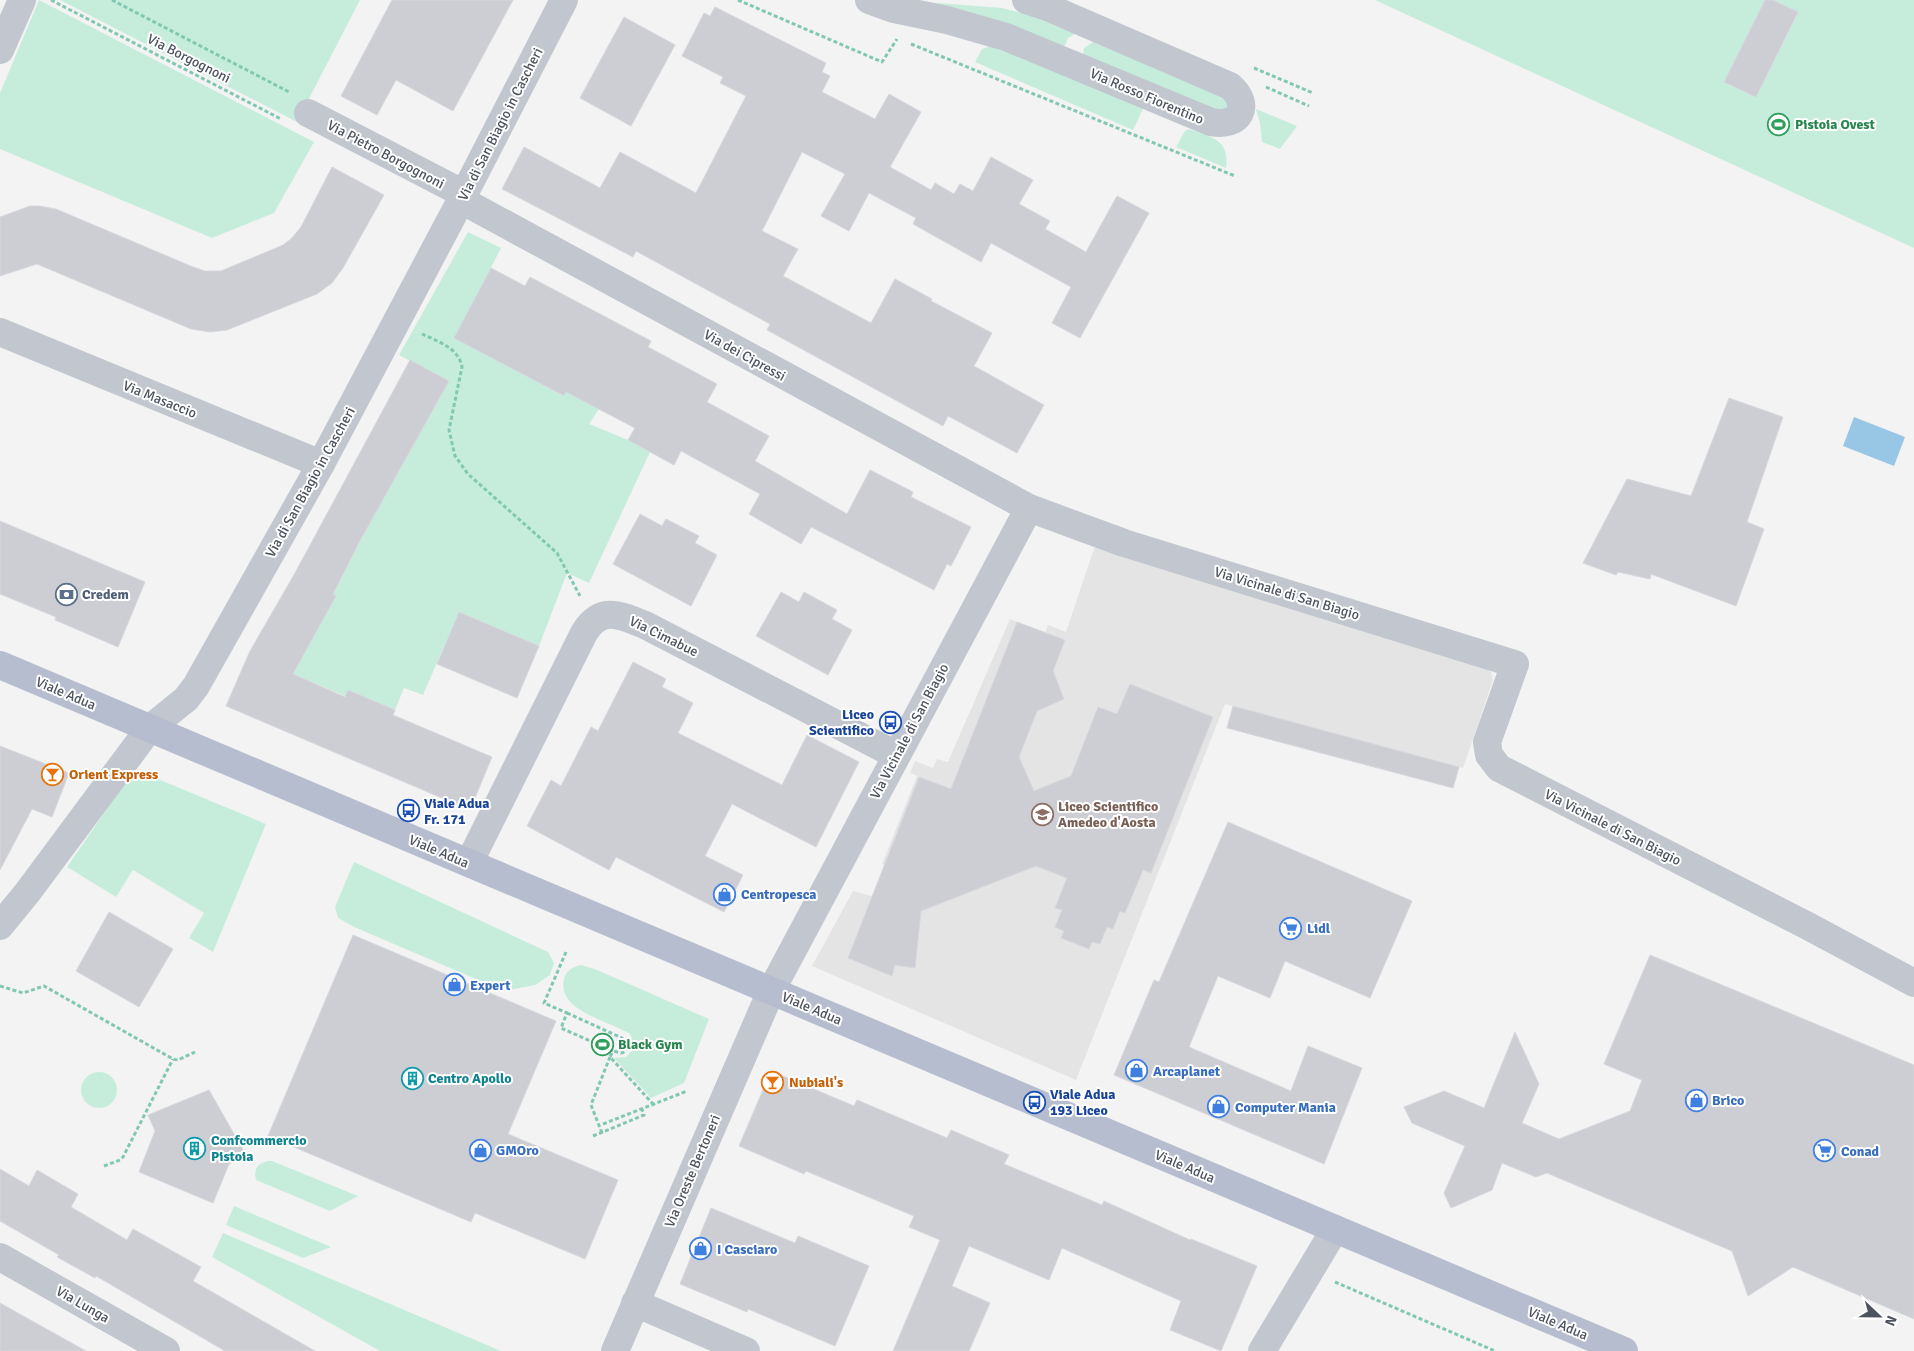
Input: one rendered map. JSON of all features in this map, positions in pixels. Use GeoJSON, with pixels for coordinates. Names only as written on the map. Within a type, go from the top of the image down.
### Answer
{"type":"FeatureCollection","features":[{"type":"Feature","properties":{"kind":"main road","name":"Viale Adua"},"geometry":{"type":"LineString","coordinates":[[0,666],[1624,1351]]}},
{"type":"Feature","properties":{"kind":"street"},"geometry":{"type":"LineString","coordinates":[[0,50],[22,0]]}},
{"type":"Feature","properties":{"kind":"street","name":"Via di San Biagio in Cascheri"},"geometry":{"type":"LineString","coordinates":[[0,926],[27,893],[149,729],[186,699],[196,686],[321,464],[564,0]]}},
{"type":"Feature","properties":{"kind":"street","name":"Via Rosso Fiorentino"},"geometry":{"type":"LineString","coordinates":[[869,0],[993,33],[1211,122],[1223,124],[1232,122],[1241,110],[1238,93],[1230,86],[1083,22],[1026,0]]}},
{"type":"Feature","properties":{"kind":"street"},"geometry":{"type":"LineString","coordinates":[[1067,62],[1083,22]]}},
{"type":"Feature","properties":{"kind":"street","name":"Via Pietro Borgognoni"},"geometry":{"type":"LineString","coordinates":[[308,113],[462,197]]}},
{"type":"Feature","properties":{"kind":"street","name":"Via dei Cipressi"},"geometry":{"type":"LineString","coordinates":[[462,197],[1029,508]]}},
{"type":"Feature","properties":{"kind":"street","name":"Via Masaccio"},"geometry":{"type":"LineString","coordinates":[[0,332],[321,464]]}},
{"type":"Feature","properties":{"kind":"street","name":"Via Vicinale di San Biagio"},"geometry":{"type":"LineString","coordinates":[[771,991],[1029,508],[1124,543],[1515,664],[1487,742],[1489,755],[1499,768],[1806,925],[1914,983]]}},
{"type":"Feature","properties":{"kind":"street","name":"Via Cimabue"},"geometry":{"type":"LineString","coordinates":[[588,625],[594,619],[604,614],[614,614],[645,625],[896,755]]}},
{"type":"Feature","properties":{"kind":"street"},"geometry":{"type":"LineString","coordinates":[[469,863],[588,625]]}},
{"type":"Feature","properties":{"kind":"street","name":"Via Oreste Bertoneri"},"geometry":{"type":"LineString","coordinates":[[615,1351],[771,991]]}},
{"type":"Feature","properties":{"kind":"street"},"geometry":{"type":"LineString","coordinates":[[1262,1351],[1335,1229]]}},
{"type":"Feature","properties":{"kind":"street","name":"Via Lunga"},"geometry":{"type":"LineString","coordinates":[[0,1257],[166,1351]]}},
{"type":"Feature","properties":{"kind":"street"},"geometry":{"type":"LineString","coordinates":[[635,1303],[746,1351]]}},
{"type":"Feature","properties":{"kind":"path","name":"Via Borgognoni"},"geometry":{"type":"LineString","coordinates":[[51,0],[300,129],[308,113]]}},
{"type":"Feature","properties":{"kind":"path"},"geometry":{"type":"LineString","coordinates":[[112,0],[313,105],[308,113]]}},
{"type":"Feature","properties":{"kind":"path"},"geometry":{"type":"LineString","coordinates":[[738,0],[882,62],[898,38]]}},
{"type":"Feature","properties":{"kind":"path"},"geometry":{"type":"LineString","coordinates":[[907,42],[1235,176]]}},
{"type":"Feature","properties":{"kind":"path"},"geometry":{"type":"LineString","coordinates":[[396,322],[444,344],[455,352],[462,361],[449,430],[455,456],[468,474],[557,553],[579,592],[588,625]]}},
{"type":"Feature","properties":{"kind":"path"},"geometry":{"type":"LineString","coordinates":[[566,952],[544,1003],[567,1013],[622,1038],[628,1047],[625,1052],[614,1051],[561,1028],[567,1013]]}},
{"type":"Feature","properties":{"kind":"path"},"geometry":{"type":"LineString","coordinates":[[0,986],[23,993],[44,986],[173,1060],[178,1060],[195,1052]]}},
{"type":"Feature","properties":{"kind":"path"},"geometry":{"type":"LineString","coordinates":[[602,1133],[591,1105],[614,1051]]}},
{"type":"Feature","properties":{"kind":"path"},"geometry":{"type":"LineString","coordinates":[[610,1057],[653,1104]]}},
{"type":"Feature","properties":{"kind":"path"},"geometry":{"type":"LineString","coordinates":[[104,1166],[123,1157],[173,1060]]}},
{"type":"Feature","properties":{"kind":"path"},"geometry":{"type":"LineString","coordinates":[[603,1124],[687,1091]]}},
{"type":"Feature","properties":{"kind":"path"},"geometry":{"type":"LineString","coordinates":[[593,1136],[644,1115],[642,1109]]}},
{"type":"Feature","properties":{"kind":"path"},"geometry":{"type":"LineString","coordinates":[[1310,1271],[1495,1351]]}},
{"type":"Feature","properties":{"kind":"shaded area","name":"Liceo Scientifico Amedeo d'Aosta"},"geometry":{"type":"Polygon","coordinates":[[[1096,543],[1488,670],[1491,672],[1493,680],[1463,768],[1225,704],[1076,1080],[812,966],[853,891],[872,896],[884,865],[882,864],[917,776],[910,773],[915,761],[933,768],[937,759],[948,762],[1010,619],[1045,633],[1048,625],[1066,632],[1096,543]]]}},
{"type":"Feature","properties":{"kind":"green space"},"geometry":{"type":"Polygon","coordinates":[[[39,0],[314,142],[274,213],[212,238],[0,149],[0,93],[39,0]]]}},
{"type":"Feature","properties":{"kind":"green space"},"geometry":{"type":"Polygon","coordinates":[[[60,0],[360,0],[297,122],[60,0]]]}},
{"type":"Feature","properties":{"kind":"green space"},"geometry":{"type":"Polygon","coordinates":[[[899,0],[1002,8],[1030,15],[1075,34],[1068,38],[1064,48],[899,0]]]}},
{"type":"Feature","properties":{"kind":"green space","name":"Pistoia Ovest"},"geometry":{"type":"Polygon","coordinates":[[[1375,0],[1914,0],[1914,248],[1375,0]]]}},
{"type":"Feature","properties":{"kind":"green space"},"geometry":{"type":"Polygon","coordinates":[[[1093,42],[1224,95],[1230,104],[1227,115],[1082,60],[1084,48],[1093,42]]]}},
{"type":"Feature","properties":{"kind":"green space"},"geometry":{"type":"Polygon","coordinates":[[[991,46],[1141,104],[1143,109],[1133,130],[975,62],[982,49],[991,46]]]}},
{"type":"Feature","properties":{"kind":"green space"},"geometry":{"type":"Polygon","coordinates":[[[1256,109],[1297,126],[1280,149],[1262,142],[1256,109]]]}},
{"type":"Feature","properties":{"kind":"green space"},"geometry":{"type":"Polygon","coordinates":[[[1189,129],[1211,137],[1222,145],[1225,151],[1226,168],[1176,147],[1185,131],[1189,129]]]}},
{"type":"Feature","properties":{"kind":"green space"},"geometry":{"type":"Polygon","coordinates":[[[468,232],[501,248],[455,338],[563,396],[566,392],[599,409],[589,424],[628,440],[650,452],[589,583],[567,573],[539,646],[459,612],[423,695],[404,688],[395,710],[348,690],[345,696],[293,674],[336,596],[332,593],[448,381],[399,355],[468,232]]]}},
{"type":"Feature","properties":{"kind":"green space"},"geometry":{"type":"Polygon","coordinates":[[[137,775],[153,777],[266,824],[213,952],[189,938],[204,913],[133,870],[116,897],[67,867],[124,784],[137,775]]]}},
{"type":"Feature","properties":{"kind":"green space"},"geometry":{"type":"Polygon","coordinates":[[[354,862],[548,952],[554,963],[550,975],[535,985],[504,991],[354,927],[338,918],[335,907],[354,862]]]}},
{"type":"Feature","properties":{"kind":"green space"},"geometry":{"type":"Polygon","coordinates":[[[581,965],[595,969],[709,1019],[684,1083],[651,1098],[614,1058],[626,1057],[631,1052],[633,1040],[630,1034],[586,1014],[568,999],[564,990],[566,973],[581,965]]]}},
{"type":"Feature","properties":{"kind":"green space"},"geometry":{"type":"Polygon","coordinates":[[[99,1072],[111,1078],[117,1090],[111,1102],[99,1108],[87,1102],[81,1090],[87,1078],[99,1072]]]}},
{"type":"Feature","properties":{"kind":"green space"},"geometry":{"type":"Polygon","coordinates":[[[268,1161],[358,1196],[330,1211],[256,1180],[255,1173],[257,1167],[261,1163],[268,1161]]]}},
{"type":"Feature","properties":{"kind":"green space"},"geometry":{"type":"Polygon","coordinates":[[[234,1206],[331,1247],[303,1258],[226,1225],[234,1206]]]}},
{"type":"Feature","properties":{"kind":"green space"},"geometry":{"type":"Polygon","coordinates":[[[223,1233],[501,1351],[380,1351],[212,1257],[223,1233]]]}},
{"type":"Feature","properties":{"kind":"water"},"geometry":{"type":"Polygon","coordinates":[[[1854,417],[1905,437],[1894,466],[1843,446],[1854,417]]]}},
{"type":"Feature","properties":{"kind":"building"},"geometry":{"type":"Polygon","coordinates":[[[392,0],[513,0],[453,111],[396,80],[377,115],[341,96],[392,0]]]}},
{"type":"Feature","properties":{"kind":"building"},"geometry":{"type":"Polygon","coordinates":[[[1765,0],[1773,0],[1798,12],[1756,97],[1724,82],[1765,0]]]}},
{"type":"Feature","properties":{"kind":"building"},"geometry":{"type":"Polygon","coordinates":[[[715,7],[826,63],[822,72],[830,76],[822,92],[875,119],[889,94],[921,112],[890,167],[931,190],[935,183],[954,194],[960,184],[973,191],[991,157],[1033,180],[1019,204],[1050,221],[1045,229],[1086,252],[1117,196],[1149,213],[1080,338],[1052,323],[1071,287],[991,243],[981,262],[913,224],[916,218],[869,193],[849,231],[821,216],[845,174],[802,152],[762,231],[798,249],[783,276],[871,323],[895,279],[932,299],[931,301],[992,333],[974,366],[1044,405],[1017,453],[948,416],[943,426],[767,330],[770,324],[636,251],[633,257],[502,189],[524,147],[600,188],[620,152],[696,193],[746,96],[720,83],[723,77],[682,56],[704,13],[710,16],[715,7]]]}},
{"type":"Feature","properties":{"kind":"building"},"geometry":{"type":"Polygon","coordinates":[[[624,17],[675,45],[631,126],[580,98],[624,17]]]}},
{"type":"Feature","properties":{"kind":"building"},"geometry":{"type":"Polygon","coordinates":[[[332,167],[384,195],[343,268],[332,283],[317,294],[227,330],[210,332],[191,329],[37,264],[0,276],[0,217],[30,206],[56,209],[193,267],[205,271],[221,271],[283,245],[291,239],[301,227],[332,167]]]}},
{"type":"Feature","properties":{"kind":"building"},"geometry":{"type":"Polygon","coordinates":[[[491,268],[525,286],[530,277],[651,341],[648,347],[717,384],[707,402],[769,436],[755,461],[847,514],[870,470],[913,492],[911,497],[971,527],[951,566],[947,564],[934,590],[811,527],[801,544],[749,514],[760,494],[681,451],[674,465],[628,440],[635,428],[566,392],[564,396],[454,338],[491,268]]]}},
{"type":"Feature","properties":{"kind":"building"},"geometry":{"type":"Polygon","coordinates":[[[410,360],[449,381],[360,541],[333,594],[336,596],[293,674],[345,697],[348,690],[395,710],[393,715],[492,757],[470,810],[226,706],[250,651],[295,573],[410,360]]]}},
{"type":"Feature","properties":{"kind":"building"},"geometry":{"type":"Polygon","coordinates":[[[1729,398],[1783,417],[1747,522],[1764,529],[1736,606],[1651,574],[1650,579],[1618,572],[1616,575],[1583,563],[1627,479],[1691,496],[1729,398]]]}},
{"type":"Feature","properties":{"kind":"building"},"geometry":{"type":"Polygon","coordinates":[[[640,514],[662,526],[666,519],[699,536],[695,543],[717,555],[691,606],[613,564],[640,514]]]}},
{"type":"Feature","properties":{"kind":"building"},"geometry":{"type":"Polygon","coordinates":[[[0,521],[145,582],[118,647],[55,620],[56,617],[0,594],[0,521]]]}},
{"type":"Feature","properties":{"kind":"building"},"geometry":{"type":"Polygon","coordinates":[[[781,592],[799,602],[804,592],[837,610],[832,619],[852,630],[828,675],[756,636],[781,592]]]}},
{"type":"Feature","properties":{"kind":"building"},"geometry":{"type":"Polygon","coordinates":[[[459,612],[539,646],[517,698],[437,664],[459,612]]]}},
{"type":"Feature","properties":{"kind":"building"},"geometry":{"type":"Polygon","coordinates":[[[1017,622],[1065,640],[1053,671],[1064,699],[1037,711],[1019,757],[1034,791],[1071,776],[1098,707],[1117,714],[1130,684],[1213,717],[1151,873],[1143,870],[1125,913],[1120,911],[1113,929],[1107,927],[1100,944],[1092,942],[1089,949],[1061,938],[1064,931],[1055,927],[1062,910],[1055,908],[1067,878],[1036,866],[921,911],[915,968],[895,965],[892,976],[848,958],[919,777],[951,789],[1017,622]]]}},
{"type":"Feature","properties":{"kind":"building"},"geometry":{"type":"Polygon","coordinates":[[[633,662],[666,679],[662,687],[693,703],[678,733],[782,785],[807,735],[859,762],[816,847],[732,804],[705,856],[743,875],[724,912],[616,857],[609,870],[527,826],[551,780],[561,786],[591,727],[598,731],[633,662]]]}},
{"type":"Feature","properties":{"kind":"building"},"geometry":{"type":"Polygon","coordinates":[[[1233,706],[1459,767],[1453,788],[1227,728],[1233,706]]]}},
{"type":"Feature","properties":{"kind":"building"},"geometry":{"type":"Polygon","coordinates":[[[0,746],[69,773],[52,817],[32,809],[0,870],[0,746]]]}},
{"type":"Feature","properties":{"kind":"building"},"geometry":{"type":"Polygon","coordinates":[[[1228,822],[1412,901],[1370,998],[1285,961],[1270,998],[1218,976],[1189,1047],[1291,1091],[1308,1046],[1362,1068],[1324,1164],[1114,1075],[1154,980],[1159,982],[1228,822]]]}},
{"type":"Feature","properties":{"kind":"building"},"geometry":{"type":"Polygon","coordinates":[[[109,912],[173,949],[139,1007],[76,971],[109,912]]]}},
{"type":"Feature","properties":{"kind":"building","name":"Centro Apollo"},"geometry":{"type":"Polygon","coordinates":[[[353,935],[556,1021],[508,1134],[618,1180],[585,1259],[475,1213],[471,1222],[268,1136],[353,935]]]}},
{"type":"Feature","properties":{"kind":"building"},"geometry":{"type":"Polygon","coordinates":[[[1650,955],[1914,1065],[1914,1319],[1793,1267],[1748,1296],[1732,1251],[1547,1173],[1536,1177],[1502,1163],[1492,1190],[1451,1208],[1444,1193],[1465,1146],[1412,1123],[1404,1107],[1444,1091],[1484,1108],[1515,1032],[1539,1084],[1522,1123],[1559,1139],[1630,1111],[1642,1080],[1604,1064],[1650,955]]]}},
{"type":"Feature","properties":{"kind":"building"},"geometry":{"type":"Polygon","coordinates":[[[771,1071],[854,1106],[857,1100],[947,1138],[951,1130],[1009,1155],[1004,1164],[1102,1205],[1104,1201],[1190,1240],[1257,1266],[1221,1351],[1170,1330],[1181,1301],[1062,1248],[1049,1280],[969,1246],[952,1286],[990,1303],[969,1351],[893,1351],[940,1240],[909,1227],[914,1216],[806,1171],[804,1174],[739,1146],[771,1071]]]}},
{"type":"Feature","properties":{"kind":"building","name":"Confcommercio Pistoia"},"geometry":{"type":"Polygon","coordinates":[[[209,1090],[246,1155],[229,1164],[213,1203],[139,1172],[155,1131],[148,1115],[209,1090]]]}},
{"type":"Feature","properties":{"kind":"building"},"geometry":{"type":"Polygon","coordinates":[[[0,1169],[29,1186],[37,1170],[78,1194],[71,1207],[127,1240],[133,1229],[201,1267],[193,1281],[315,1351],[225,1351],[96,1276],[95,1278],[57,1257],[59,1255],[0,1221],[0,1169]]]}},
{"type":"Feature","properties":{"kind":"building"},"geometry":{"type":"Polygon","coordinates":[[[711,1208],[795,1243],[798,1236],[869,1266],[835,1346],[748,1309],[747,1312],[680,1284],[711,1208]]]}},
{"type":"Feature","properties":{"kind":"building"},"geometry":{"type":"Polygon","coordinates":[[[0,1303],[86,1351],[0,1351],[0,1303]]]}},
{"type":"Feature","properties":{"kind":"place","name":"Pistoia Ovest"},"geometry":{"type":"Point","coordinates":[1779,124]}},
{"type":"Feature","properties":{"kind":"place","name":"Credem"},"geometry":{"type":"Point","coordinates":[66,594]}},
{"type":"Feature","properties":{"kind":"place","name":"Liceo Scientifico"},"geometry":{"type":"Point","coordinates":[890,722]}},
{"type":"Feature","properties":{"kind":"place","name":"Orient Express"},"geometry":{"type":"Point","coordinates":[53,774]}},
{"type":"Feature","properties":{"kind":"place","name":"Viale Adua Fr. 171"},"geometry":{"type":"Point","coordinates":[408,811]}},
{"type":"Feature","properties":{"kind":"place","name":"Liceo Scientifico Amedeo d'Aosta"},"geometry":{"type":"Point","coordinates":[1042,814]}},
{"type":"Feature","properties":{"kind":"place","name":"Centropesca"},"geometry":{"type":"Point","coordinates":[725,894]}},
{"type":"Feature","properties":{"kind":"place","name":"Lidl"},"geometry":{"type":"Point","coordinates":[1291,928]}},
{"type":"Feature","properties":{"kind":"place","name":"Expert"},"geometry":{"type":"Point","coordinates":[454,985]}},
{"type":"Feature","properties":{"kind":"place","name":"Black Gym"},"geometry":{"type":"Point","coordinates":[602,1044]}},
{"type":"Feature","properties":{"kind":"place","name":"Arcaplanet"},"geometry":{"type":"Point","coordinates":[1137,1071]}},
{"type":"Feature","properties":{"kind":"place","name":"Centro Apollo"},"geometry":{"type":"Point","coordinates":[412,1078]}},
{"type":"Feature","properties":{"kind":"place","name":"Nubiali's"},"geometry":{"type":"Point","coordinates":[773,1082]}},
{"type":"Feature","properties":{"kind":"place","name":"Brico"},"geometry":{"type":"Point","coordinates":[1696,1100]}},
{"type":"Feature","properties":{"kind":"place","name":"Viale Adua 193 Liceo"},"geometry":{"type":"Point","coordinates":[1034,1102]}},
{"type":"Feature","properties":{"kind":"place","name":"Computer Mania"},"geometry":{"type":"Point","coordinates":[1219,1107]}},
{"type":"Feature","properties":{"kind":"place","name":"Confcommercio Pistoia"},"geometry":{"type":"Point","coordinates":[195,1148]}},
{"type":"Feature","properties":{"kind":"place","name":"GMOro"},"geometry":{"type":"Point","coordinates":[480,1150]}},
{"type":"Feature","properties":{"kind":"place","name":"Conad"},"geometry":{"type":"Point","coordinates":[1825,1151]}},
{"type":"Feature","properties":{"kind":"place","name":"I Casciaro"},"geometry":{"type":"Point","coordinates":[701,1249]}}]}
